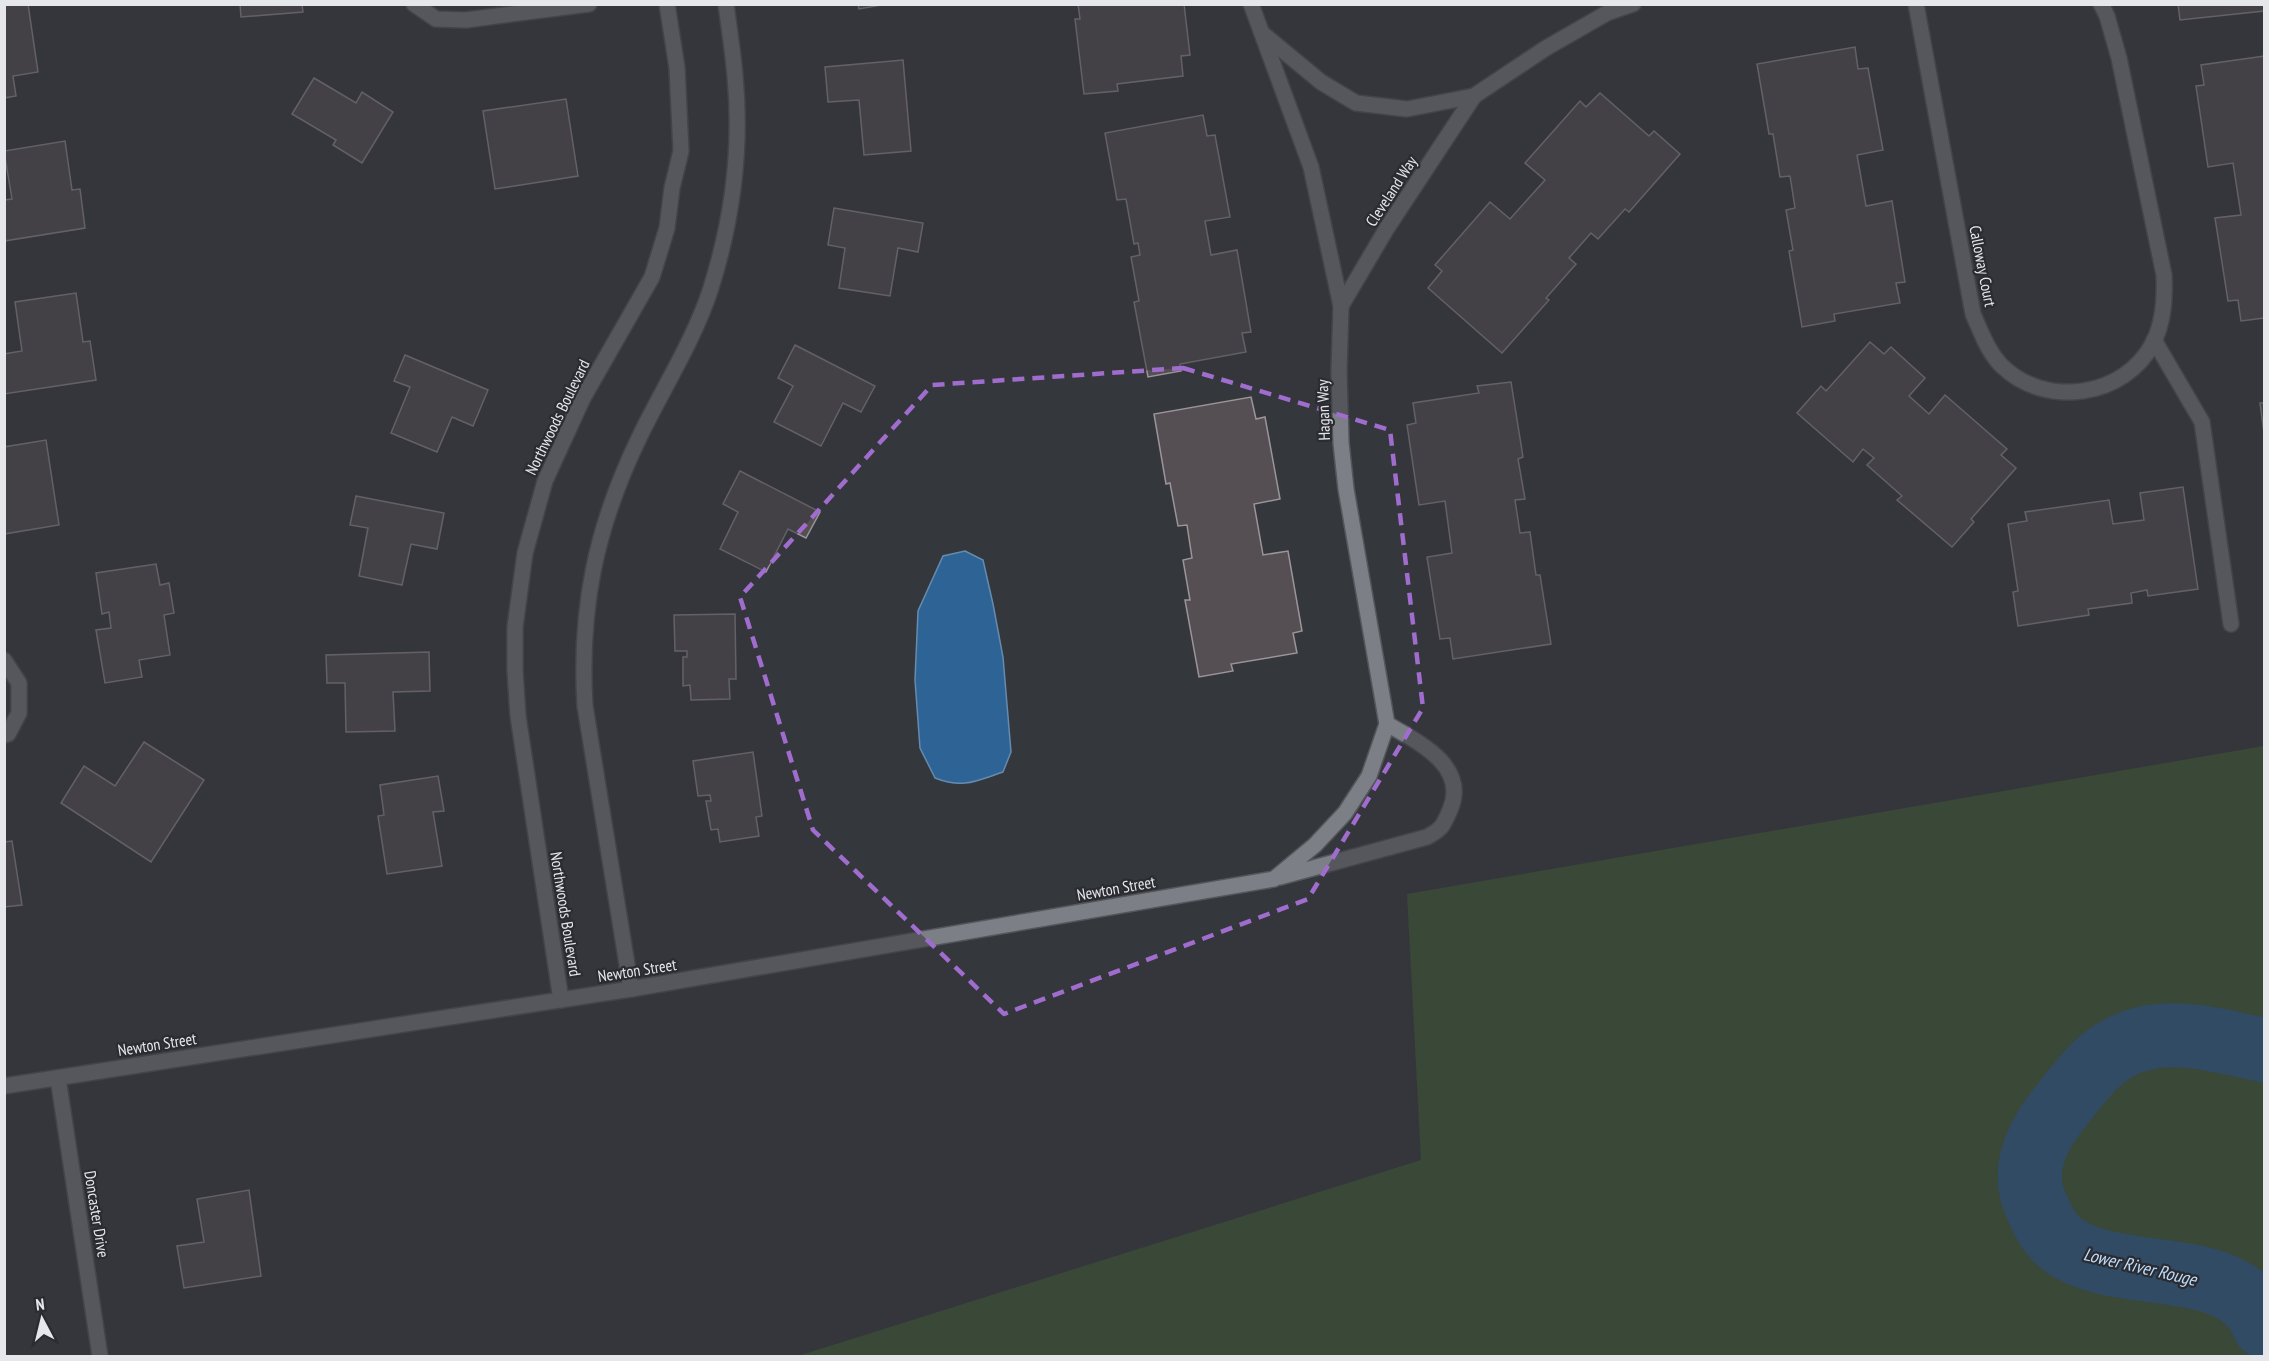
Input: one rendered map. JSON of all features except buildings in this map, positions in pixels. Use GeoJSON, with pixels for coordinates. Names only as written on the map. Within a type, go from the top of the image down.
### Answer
{"type":"FeatureCollection","features":[{"type":"Feature","properties":{"kind":"street"},"geometry":{"type":"LineString","coordinates":[[414,4],[436,19],[466,20],[589,4]]}},
{"type":"Feature","properties":{"kind":"street","name":"Northwoods Boulevard"},"geometry":{"type":"LineString","coordinates":[[561,1000],[518,716],[515,627],[525,553],[545,481],[584,398],[652,277],[667,228],[672,188],[681,151],[677,68],[667,4]]}},
{"type":"Feature","properties":{"kind":"street"},"geometry":{"type":"LineString","coordinates":[[631,989],[585,706],[584,630],[592,569],[609,510],[638,440],[709,294],[722,252],[731,209],[737,151],[735,78],[726,4]]}},
{"type":"Feature","properties":{"kind":"street","name":"Hagan Way"},"geometry":{"type":"LineString","coordinates":[[1251,4],[1311,167],[1341,306],[1339,371],[1341,443],[1346,489],[1387,724],[1369,776],[1345,813]]}},
{"type":"Feature","properties":{"kind":"street","name":"Cleveland Way"},"geometry":{"type":"LineString","coordinates":[[1260,31],[1321,82],[1356,103],[1407,109],[1474,96],[1546,48],[1607,13],[1633,4]]}},
{"type":"Feature","properties":{"kind":"street","name":"Calloway Court"},"geometry":{"type":"LineString","coordinates":[[1916,4],[1973,314],[1990,351],[2003,366],[2017,377],[2055,392],[2085,392],[2104,386],[2122,376],[2138,364],[2154,340],[2163,312],[2164,275],[2120,58],[2102,4]]}},
{"type":"Feature","properties":{"kind":"street","name":"Cleveland Way"},"geometry":{"type":"LineString","coordinates":[[1341,306],[1387,228],[1474,96]]}},
{"type":"Feature","properties":{"kind":"street"},"geometry":{"type":"LineString","coordinates":[[2154,340],[2202,422],[2231,624]]}},
{"type":"Feature","properties":{"kind":"street"},"geometry":{"type":"LineString","coordinates":[[4,660],[19,683],[19,713],[8,734],[4,735]]}},
{"type":"Feature","properties":{"kind":"street","name":"Newton Street"},"geometry":{"type":"LineString","coordinates":[[4,1086],[631,989],[1274,879],[1427,837],[1442,829],[1454,800],[1450,771],[1425,747],[1387,724]]}},
{"type":"Feature","properties":{"kind":"street","name":"Newton Street"},"geometry":{"type":"LineString","coordinates":[[1274,879],[1315,845],[1345,813]]}},
{"type":"Feature","properties":{"kind":"street","name":"Doncaster Drive"},"geometry":{"type":"LineString","coordinates":[[58,1078],[100,1356]]}},
{"type":"Feature","properties":{"kind":"highlighted area"},"geometry":{"type":"Polygon","coordinates":[[[1183,368],[1390,430],[1423,708],[1308,899],[1004,1014],[813,830],[740,597],[932,385],[1183,368]]]}},
{"type":"Feature","properties":{"kind":"green space"},"geometry":{"type":"Polygon","coordinates":[[[2264,746],[2264,1356],[798,1356],[1421,1160],[1407,894],[2264,746]]]}},
{"type":"Feature","properties":{"kind":"water"},"geometry":{"type":"Polygon","coordinates":[[[965,551],[983,560],[1003,657],[1011,752],[1003,772],[977,781],[954,783],[935,778],[920,748],[915,680],[918,611],[943,556],[965,551]]]}},
{"type":"Feature","properties":{"kind":"waterway","name":"Lower River Rouge"},"geometry":{"type":"LineString","coordinates":[[2264,1050],[2200,1037],[2167,1035],[2151,1037],[2123,1046],[2094,1067],[2054,1115],[2035,1150],[2030,1174],[2031,1187],[2039,1213],[2049,1230],[2063,1245],[2087,1257],[2115,1265],[2204,1279],[2229,1288],[2250,1303],[2264,1326]]}}]}
